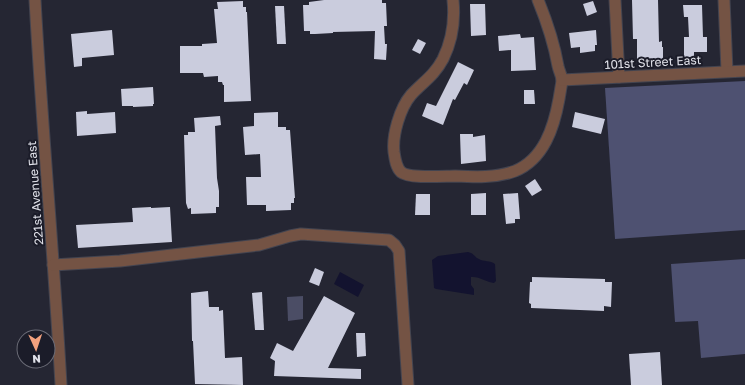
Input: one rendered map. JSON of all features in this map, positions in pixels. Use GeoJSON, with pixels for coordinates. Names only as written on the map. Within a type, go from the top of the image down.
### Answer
{"type":"FeatureCollection","features":[{"type":"Feature","properties":{"kind":"street","name":"221st Avenue East"},"geometry":{"type":"LineString","coordinates":[[35,0],[41,109],[61,385]]}},
{"type":"Feature","properties":{"kind":"street"},"geometry":{"type":"LineString","coordinates":[[453,0],[454,12],[448,48],[434,74],[406,102],[397,124],[394,136],[394,151],[397,166],[402,173],[410,175],[497,176],[516,170],[533,160],[540,151],[553,124],[562,80],[555,48],[538,0]]}},
{"type":"Feature","properties":{"kind":"street"},"geometry":{"type":"LineString","coordinates":[[615,0],[619,77]]}},
{"type":"Feature","properties":{"kind":"street"},"geometry":{"type":"LineString","coordinates":[[724,0],[727,72]]}},
{"type":"Feature","properties":{"kind":"street","name":"101st Street East"},"geometry":{"type":"LineString","coordinates":[[562,80],[745,71]]}},
{"type":"Feature","properties":{"kind":"street"},"geometry":{"type":"LineString","coordinates":[[53,265],[159,257],[259,245],[301,234],[389,240],[395,245],[399,256],[408,385]]}},
{"type":"Feature","properties":{"kind":"shaded area"},"geometry":{"type":"Polygon","coordinates":[[[745,81],[745,230],[615,239],[605,88],[745,81]]]}},
{"type":"Feature","properties":{"kind":"shaded area"},"geometry":{"type":"Polygon","coordinates":[[[468,252],[472,253],[481,260],[495,264],[496,281],[494,283],[477,277],[471,277],[471,285],[474,289],[474,295],[434,288],[432,260],[438,256],[468,252]]]}},
{"type":"Feature","properties":{"kind":"shaded area"},"geometry":{"type":"Polygon","coordinates":[[[745,259],[745,354],[701,358],[698,321],[675,322],[671,264],[745,259]]]}},
{"type":"Feature","properties":{"kind":"shaded area"},"geometry":{"type":"Polygon","coordinates":[[[340,272],[364,285],[358,297],[334,284],[340,272]]]}},
{"type":"Feature","properties":{"kind":"shaded area"},"geometry":{"type":"Polygon","coordinates":[[[303,296],[303,319],[288,321],[287,297],[303,296]]]}},
{"type":"Feature","properties":{"kind":"building"},"geometry":{"type":"Polygon","coordinates":[[[324,0],[382,0],[382,3],[386,3],[387,26],[384,26],[385,44],[387,44],[386,60],[374,59],[375,31],[310,34],[310,31],[304,31],[303,5],[309,5],[309,2],[324,0]]]}},
{"type":"Feature","properties":{"kind":"building"},"geometry":{"type":"Polygon","coordinates":[[[632,0],[658,0],[659,42],[662,41],[663,62],[637,62],[637,39],[633,39],[632,0]]]}},
{"type":"Feature","properties":{"kind":"building"},"geometry":{"type":"Polygon","coordinates":[[[243,1],[243,7],[246,7],[247,12],[251,101],[224,102],[224,85],[222,82],[218,82],[218,76],[204,77],[203,73],[180,73],[180,46],[202,46],[202,44],[217,43],[214,9],[218,9],[217,2],[243,1]]]}},
{"type":"Feature","properties":{"kind":"building"},"geometry":{"type":"Polygon","coordinates":[[[593,1],[597,12],[587,16],[583,4],[593,1]]]}},
{"type":"Feature","properties":{"kind":"building"},"geometry":{"type":"Polygon","coordinates":[[[470,4],[485,4],[486,35],[471,36],[470,4]]]}},
{"type":"Feature","properties":{"kind":"building"},"geometry":{"type":"Polygon","coordinates":[[[683,5],[702,5],[703,37],[707,37],[707,52],[694,52],[694,57],[684,57],[684,37],[689,37],[688,17],[684,17],[683,5]]]}},
{"type":"Feature","properties":{"kind":"building"},"geometry":{"type":"Polygon","coordinates":[[[275,6],[284,6],[286,44],[277,44],[275,6]]]}},
{"type":"Feature","properties":{"kind":"building"},"geometry":{"type":"Polygon","coordinates":[[[112,30],[114,55],[82,58],[82,66],[74,67],[71,34],[112,30]]]}},
{"type":"Feature","properties":{"kind":"building"},"geometry":{"type":"Polygon","coordinates":[[[596,30],[597,45],[595,45],[595,51],[580,53],[580,47],[571,48],[569,33],[596,30]]]}},
{"type":"Feature","properties":{"kind":"building"},"geometry":{"type":"Polygon","coordinates":[[[520,34],[521,38],[534,37],[536,70],[511,71],[511,50],[499,51],[498,36],[520,34]]]}},
{"type":"Feature","properties":{"kind":"building"},"geometry":{"type":"Polygon","coordinates":[[[418,39],[426,43],[420,54],[412,50],[418,39]]]}},
{"type":"Feature","properties":{"kind":"building"},"geometry":{"type":"Polygon","coordinates":[[[458,62],[474,70],[467,85],[464,83],[455,100],[453,99],[443,125],[422,116],[427,103],[436,106],[458,62]]]}},
{"type":"Feature","properties":{"kind":"building"},"geometry":{"type":"Polygon","coordinates":[[[153,87],[153,106],[122,106],[121,89],[153,87]]]}},
{"type":"Feature","properties":{"kind":"building"},"geometry":{"type":"Polygon","coordinates":[[[524,90],[534,90],[535,104],[524,104],[524,90]]]}},
{"type":"Feature","properties":{"kind":"building"},"geometry":{"type":"Polygon","coordinates":[[[87,111],[87,114],[115,112],[116,133],[77,136],[76,112],[87,111]]]}},
{"type":"Feature","properties":{"kind":"building"},"geometry":{"type":"Polygon","coordinates":[[[278,112],[278,127],[286,127],[286,130],[290,130],[295,198],[294,203],[291,203],[291,210],[266,211],[266,205],[247,205],[246,177],[261,177],[260,154],[245,155],[243,127],[254,126],[254,113],[278,112]]]}},
{"type":"Feature","properties":{"kind":"building"},"geometry":{"type":"Polygon","coordinates":[[[575,112],[605,119],[601,134],[572,127],[575,112]]]}},
{"type":"Feature","properties":{"kind":"building"},"geometry":{"type":"Polygon","coordinates":[[[220,116],[221,125],[215,126],[219,207],[216,207],[216,213],[191,214],[191,208],[188,209],[186,203],[184,135],[188,135],[188,132],[195,132],[194,118],[220,116]]]}},
{"type":"Feature","properties":{"kind":"building"},"geometry":{"type":"Polygon","coordinates":[[[460,134],[473,134],[473,137],[485,135],[486,161],[461,164],[460,134]]]}},
{"type":"Feature","properties":{"kind":"building"},"geometry":{"type":"Polygon","coordinates":[[[535,179],[542,190],[532,196],[525,186],[535,179]]]}},
{"type":"Feature","properties":{"kind":"building"},"geometry":{"type":"Polygon","coordinates":[[[486,193],[486,215],[471,215],[471,194],[486,193]]]}},
{"type":"Feature","properties":{"kind":"building"},"geometry":{"type":"Polygon","coordinates":[[[518,193],[520,219],[515,219],[515,223],[506,224],[503,194],[518,193]]]}},
{"type":"Feature","properties":{"kind":"building"},"geometry":{"type":"Polygon","coordinates":[[[416,194],[430,194],[430,215],[415,215],[416,194]]]}},
{"type":"Feature","properties":{"kind":"building"},"geometry":{"type":"Polygon","coordinates":[[[170,207],[172,242],[78,248],[76,225],[133,222],[132,208],[170,207]]]}},
{"type":"Feature","properties":{"kind":"building"},"geometry":{"type":"Polygon","coordinates":[[[315,268],[324,272],[319,286],[309,282],[315,268]]]}},
{"type":"Feature","properties":{"kind":"building"},"geometry":{"type":"Polygon","coordinates":[[[532,277],[605,279],[605,282],[612,282],[611,307],[604,306],[604,311],[531,308],[531,304],[529,303],[530,282],[532,282],[532,277]]]}},
{"type":"Feature","properties":{"kind":"building"},"geometry":{"type":"Polygon","coordinates":[[[208,291],[209,307],[219,307],[219,311],[223,310],[225,358],[242,357],[243,385],[195,384],[191,293],[208,291]]]}},
{"type":"Feature","properties":{"kind":"building"},"geometry":{"type":"Polygon","coordinates":[[[262,292],[264,330],[255,330],[252,293],[262,292]]]}},
{"type":"Feature","properties":{"kind":"building"},"geometry":{"type":"Polygon","coordinates":[[[324,296],[355,313],[328,368],[361,369],[361,379],[274,376],[275,361],[270,358],[277,343],[293,351],[324,296]]]}},
{"type":"Feature","properties":{"kind":"building"},"geometry":{"type":"Polygon","coordinates":[[[356,333],[365,333],[366,356],[357,357],[356,333]]]}},
{"type":"Feature","properties":{"kind":"building"},"geometry":{"type":"Polygon","coordinates":[[[660,352],[662,385],[631,385],[629,354],[660,352]]]}}]}
